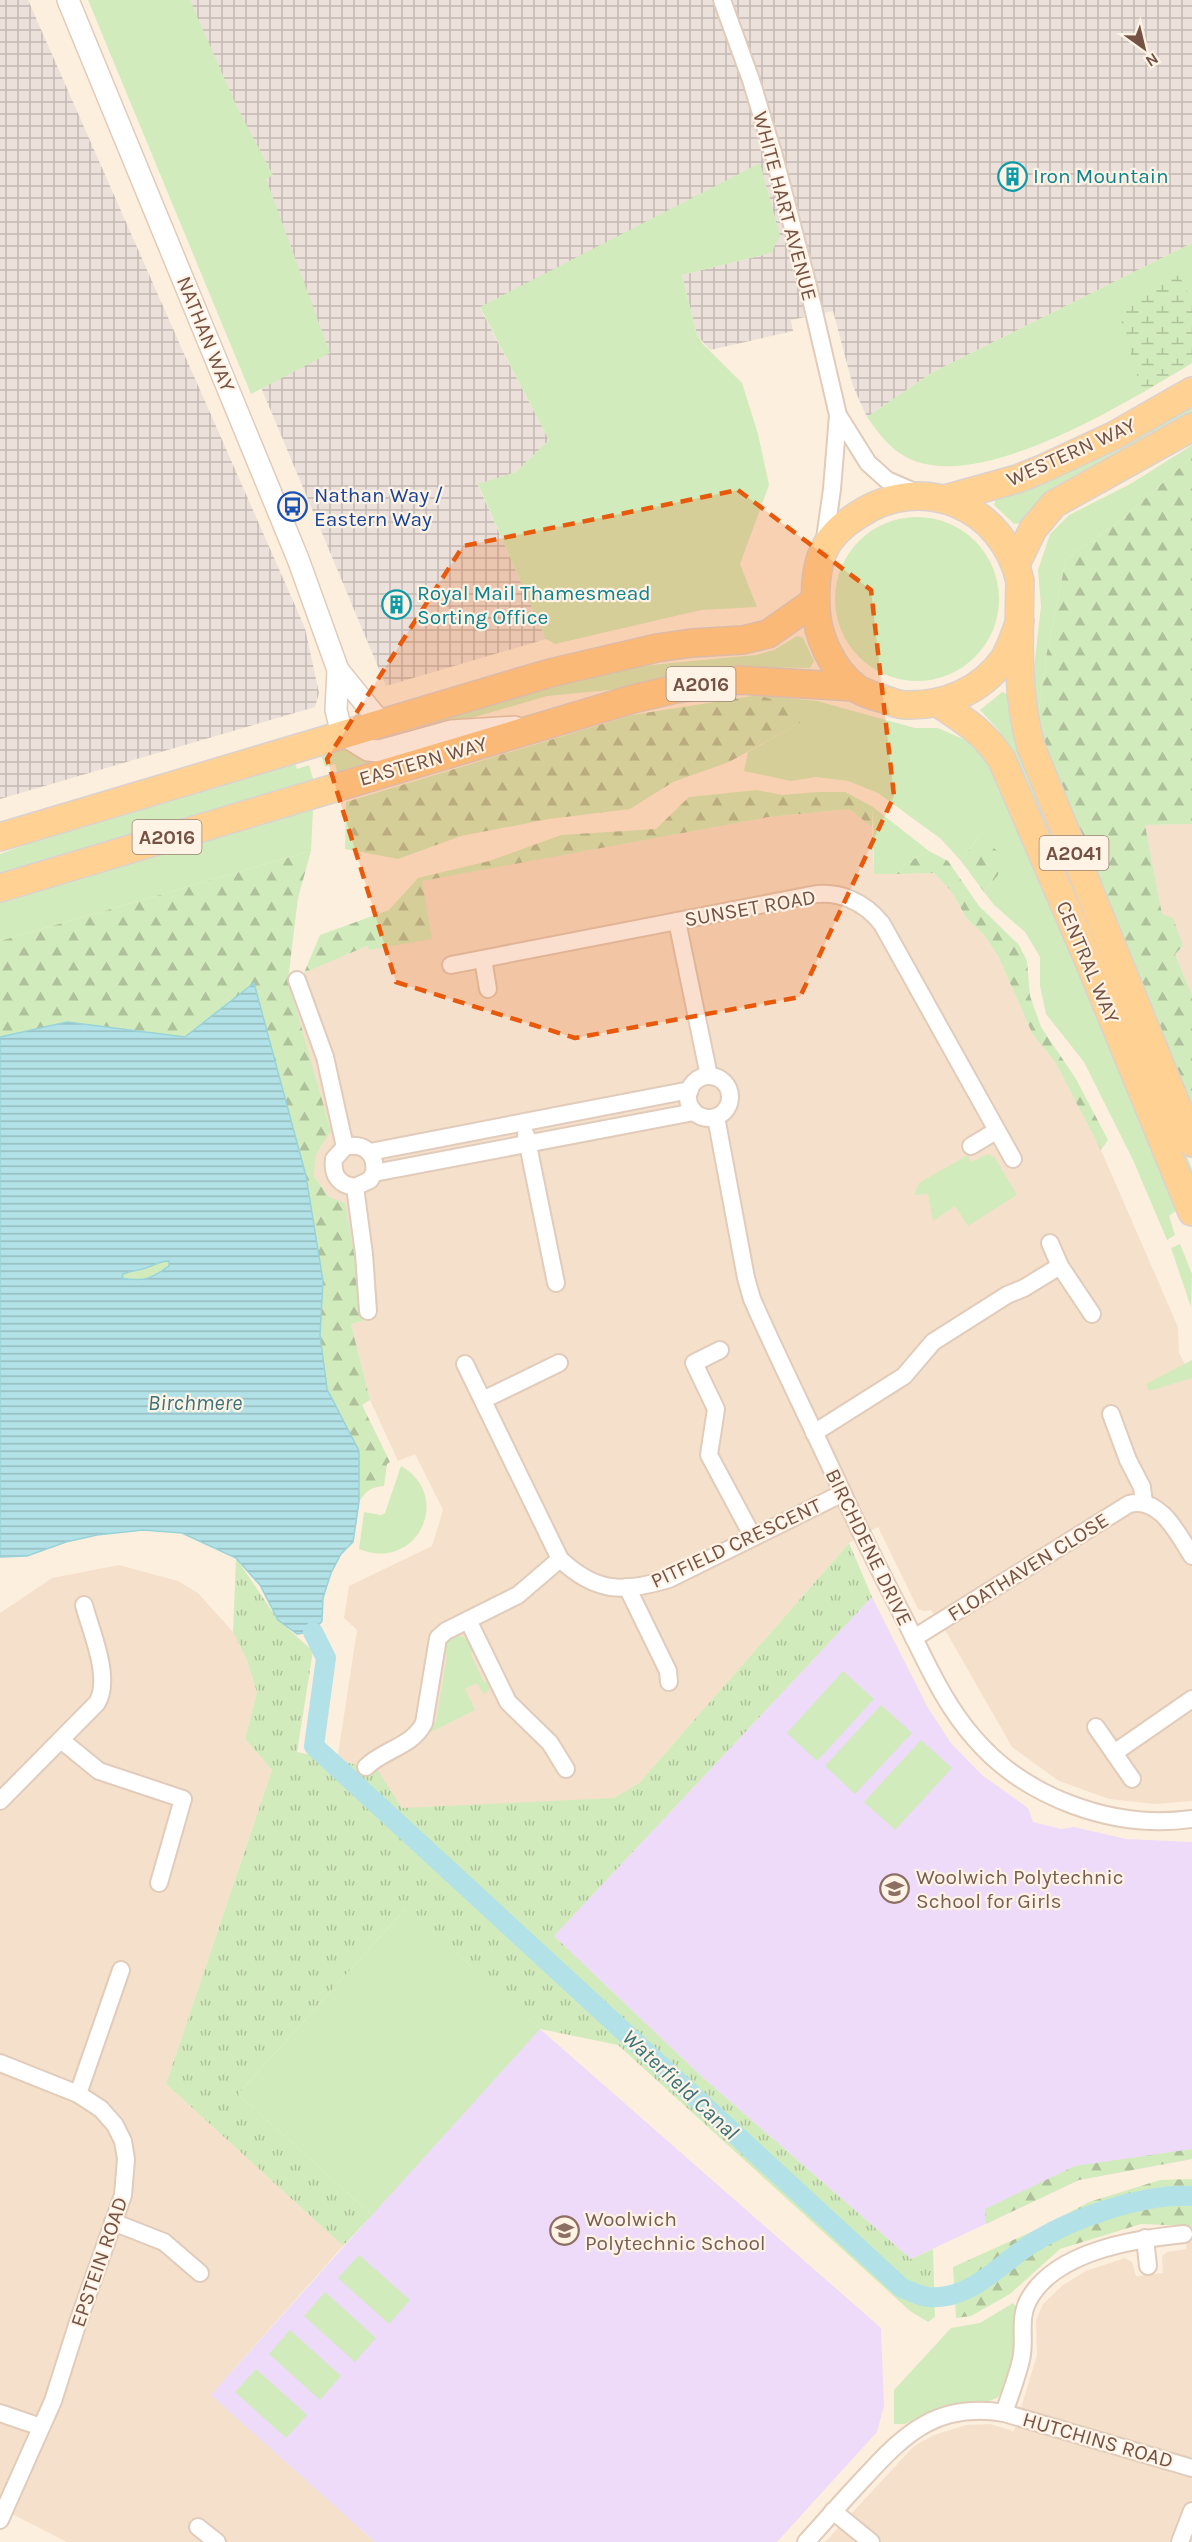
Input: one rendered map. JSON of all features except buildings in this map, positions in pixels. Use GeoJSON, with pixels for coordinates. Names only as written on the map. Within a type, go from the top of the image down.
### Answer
{"type":"FeatureCollection","features":[{"type":"Feature","properties":{"kind":"main road","name":"WESTERN WAY"},"geometry":{"type":"LineString","coordinates":[[934,497],[1017,479],[1115,435],[1192,392]]}},
{"type":"Feature","properties":{"kind":"main road","name":"WESTERN WAY"},"geometry":{"type":"LineString","coordinates":[[1016,564],[1033,529],[1054,504],[1192,428]]}},
{"type":"Feature","properties":{"kind":"main road"},"geometry":{"type":"LineString","coordinates":[[905,496],[934,497],[970,510],[990,525],[1003,539],[1016,564],[1020,581],[1020,621],[1005,658],[981,684],[963,695],[938,703],[904,705],[865,693],[854,687],[832,660],[823,644],[817,625],[815,601],[817,578],[824,550],[843,524],[874,504],[905,496]]}},
{"type":"Feature","properties":{"kind":"main road","name":"A2016"},"geometry":{"type":"LineString","coordinates":[[0,837],[550,673],[618,656],[692,642],[743,640],[768,634],[815,601]]}},
{"type":"Feature","properties":{"kind":"main road","name":"CENTRAL WAY"},"geometry":{"type":"LineString","coordinates":[[1020,621],[1020,690],[1023,718],[1031,747],[1192,1143]]}},
{"type":"Feature","properties":{"kind":"main road","name":"EASTERN WAY"},"geometry":{"type":"LineString","coordinates":[[0,888],[633,699],[707,683],[773,681],[854,687]]}},
{"type":"Feature","properties":{"kind":"main road","name":"CENTRAL WAY"},"geometry":{"type":"LineString","coordinates":[[938,703],[975,727],[990,741],[1002,760],[1088,959],[1192,1212]]}},
{"type":"Feature","properties":{"kind":"street","name":"NATHAN WAY"},"geometry":{"type":"LineString","coordinates":[[68,0],[298,559],[338,670],[381,723]]}},
{"type":"Feature","properties":{"kind":"street","name":"WHITE HART AVENUE"},"geometry":{"type":"LineString","coordinates":[[722,0],[751,80],[774,156],[808,286],[838,415],[824,550]]}},
{"type":"Feature","properties":{"kind":"street","name":"WHITE HART AVENUE"},"geometry":{"type":"LineString","coordinates":[[838,415],[868,463],[887,480],[934,497]]}},
{"type":"Feature","properties":{"kind":"street","name":"NATHAN WAY"},"geometry":{"type":"LineString","coordinates":[[338,670],[336,710],[342,734]]}},
{"type":"Feature","properties":{"kind":"street"},"geometry":{"type":"LineString","coordinates":[[342,734],[368,750],[379,751],[452,731],[553,724]]}},
{"type":"Feature","properties":{"kind":"street","name":"SUNSET ROAD"},"geometry":{"type":"LineString","coordinates":[[451,965],[821,894],[840,895],[868,909],[882,924],[1013,1159]]}},
{"type":"Feature","properties":{"kind":"street"},"geometry":{"type":"LineString","coordinates":[[677,921],[709,1076]]}},
{"type":"Feature","properties":{"kind":"street"},"geometry":{"type":"LineString","coordinates":[[483,958],[488,989]]}},
{"type":"Feature","properties":{"kind":"street"},"geometry":{"type":"LineString","coordinates":[[297,980],[325,1056],[345,1147]]}},
{"type":"Feature","properties":{"kind":"street"},"geometry":{"type":"LineString","coordinates":[[370,1152],[690,1090],[700,1079],[709,1076],[722,1081],[729,1091],[727,1108],[716,1117],[705,1118],[694,1112],[689,1103],[690,1090]]}},
{"type":"Feature","properties":{"kind":"street"},"geometry":{"type":"LineString","coordinates":[[374,1173],[694,1112]]}},
{"type":"Feature","properties":{"kind":"street","name":"BIRCHDENE DRIVE"},"geometry":{"type":"LineString","coordinates":[[716,1117],[752,1299],[814,1433],[937,1686],[956,1716],[991,1755],[1026,1782],[1070,1804],[1114,1816],[1153,1821],[1192,1819]]}},
{"type":"Feature","properties":{"kind":"street"},"geometry":{"type":"LineString","coordinates":[[524,1123],[556,1283]]}},
{"type":"Feature","properties":{"kind":"street"},"geometry":{"type":"LineString","coordinates":[[971,1146],[996,1131]]}},
{"type":"Feature","properties":{"kind":"street"},"geometry":{"type":"LineString","coordinates":[[358,1145],[370,1152],[374,1158],[374,1173],[370,1180],[356,1187],[340,1182],[335,1175],[334,1159],[345,1147],[358,1145]]}},
{"type":"Feature","properties":{"kind":"street"},"geometry":{"type":"LineString","coordinates":[[356,1187],[368,1311]]}},
{"type":"Feature","properties":{"kind":"street"},"geometry":{"type":"LineString","coordinates":[[1050,1243],[1060,1266],[1092,1314]]}},
{"type":"Feature","properties":{"kind":"street"},"geometry":{"type":"LineString","coordinates":[[814,1433],[904,1376],[933,1342],[1007,1295],[1024,1288],[1060,1266]]}},
{"type":"Feature","properties":{"kind":"street"},"geometry":{"type":"LineString","coordinates":[[720,1350],[694,1363],[716,1408],[709,1455],[753,1537]]}},
{"type":"Feature","properties":{"kind":"street"},"geometry":{"type":"LineString","coordinates":[[483,1400],[559,1363]]}},
{"type":"Feature","properties":{"kind":"street","name":"PITFIELD CRESCENT"},"geometry":{"type":"LineString","coordinates":[[465,1364],[560,1559],[579,1577],[597,1584],[645,1586],[669,1579],[843,1493]]}},
{"type":"Feature","properties":{"kind":"street"},"geometry":{"type":"LineString","coordinates":[[1111,1414],[1128,1460],[1142,1486],[1144,1502],[1159,1509],[1192,1556]]}},
{"type":"Feature","properties":{"kind":"street","name":"FLOATHAVEN CLOSE"},"geometry":{"type":"LineString","coordinates":[[914,1638],[1125,1507],[1144,1502]]}},
{"type":"Feature","properties":{"kind":"street"},"geometry":{"type":"LineString","coordinates":[[366,1767],[373,1760],[410,1742],[418,1734],[424,1723],[438,1638],[446,1631],[518,1595],[560,1559]]}},
{"type":"Feature","properties":{"kind":"street","name":"PITFIELD CRESCENT"},"geometry":{"type":"LineString","coordinates":[[627,1587],[668,1671],[669,1682]]}},
{"type":"Feature","properties":{"kind":"street"},"geometry":{"type":"LineString","coordinates":[[0,1801],[98,1702],[104,1693],[104,1679],[84,1605]]}},
{"type":"Feature","properties":{"kind":"street"},"geometry":{"type":"LineString","coordinates":[[468,1620],[508,1702],[550,1743],[566,1769]]}},
{"type":"Feature","properties":{"kind":"street"},"geometry":{"type":"LineString","coordinates":[[1114,1753],[1192,1699]]}},
{"type":"Feature","properties":{"kind":"street"},"geometry":{"type":"LineString","coordinates":[[1096,1727],[1132,1779]]}},
{"type":"Feature","properties":{"kind":"street"},"geometry":{"type":"LineString","coordinates":[[61,1740],[99,1771],[183,1799],[159,1883]]}},
{"type":"Feature","properties":{"kind":"street"},"geometry":{"type":"LineString","coordinates":[[78,2094],[121,1970]]}},
{"type":"Feature","properties":{"kind":"street","name":"EPSTEIN ROAD"},"geometry":{"type":"LineString","coordinates":[[0,2063],[78,2094],[101,2109],[116,2125],[123,2141],[126,2176],[123,2195],[53,2401],[0,2520]]}},
{"type":"Feature","properties":{"kind":"street"},"geometry":{"type":"LineString","coordinates":[[113,2222],[164,2242],[200,2273]]}},
{"type":"Feature","properties":{"kind":"street","name":"HUTCHINS ROAD"},"geometry":{"type":"LineString","coordinates":[[1004,2412],[1021,2359],[1022,2319],[1028,2301],[1039,2285],[1075,2260],[1115,2245],[1145,2238],[1184,2234]]}},
{"type":"Feature","properties":{"kind":"street"},"geometry":{"type":"LineString","coordinates":[[1145,2238],[1148,2266]]}},
{"type":"Feature","properties":{"kind":"street","name":"HUTCHINS ROAD"},"geometry":{"type":"LineString","coordinates":[[806,2542],[892,2448],[921,2425],[952,2413],[971,2410],[1004,2412],[1192,2468]]}},
{"type":"Feature","properties":{"kind":"street"},"geometry":{"type":"LineString","coordinates":[[0,2413],[41,2427]]}},
{"type":"Feature","properties":{"kind":"street"},"geometry":{"type":"LineString","coordinates":[[833,2511],[872,2542]]}},
{"type":"Feature","properties":{"kind":"street"},"geometry":{"type":"LineString","coordinates":[[1180,2542],[1192,2511]]}},
{"type":"Feature","properties":{"kind":"street"},"geometry":{"type":"LineString","coordinates":[[198,2527],[217,2542]]}},
{"type":"Feature","properties":{"kind":"highlighted area"},"geometry":{"type":"Polygon","coordinates":[[[738,490],[871,590],[894,796],[800,997],[575,1038],[396,982],[327,759],[463,546],[738,490]]]}},
{"type":"Feature","properties":{"kind":"shaded area"},"geometry":{"type":"Polygon","coordinates":[[[0,0],[28,0],[305,628],[319,693],[315,707],[0,799],[0,0]]]}},
{"type":"Feature","properties":{"kind":"shaded area"},"geometry":{"type":"Polygon","coordinates":[[[99,0],[1192,0],[1192,243],[933,372],[867,417],[853,386],[833,311],[791,320],[793,331],[710,350],[697,335],[682,275],[771,253],[480,308],[549,440],[516,472],[478,485],[546,639],[386,686],[99,0]]]}},
{"type":"Feature","properties":{"kind":"shaded area"},"geometry":{"type":"Polygon","coordinates":[[[849,809],[872,827],[874,874],[934,873],[951,891],[967,919],[984,935],[998,956],[1033,1035],[1055,1062],[1101,1150],[1178,1327],[1179,1353],[1192,1377],[1192,1801],[1155,1804],[1109,1799],[1059,1781],[1012,1747],[948,1635],[931,1610],[918,1609],[878,1527],[849,1543],[639,1783],[614,1799],[401,1809],[377,1769],[337,1761],[357,1630],[344,1618],[349,1586],[432,1546],[443,1510],[415,1454],[398,1461],[370,1400],[351,1324],[365,1320],[329,1197],[314,1176],[316,1155],[331,1131],[287,980],[367,946],[369,950],[421,881],[769,817],[849,809]]]}},
{"type":"Feature","properties":{"kind":"shaded area"},"geometry":{"type":"Polygon","coordinates":[[[1192,824],[1192,995],[1175,954],[1178,949],[1162,914],[1145,825],[1192,824]]]}},
{"type":"Feature","properties":{"kind":"shaded area"},"geometry":{"type":"Polygon","coordinates":[[[119,1565],[178,1581],[198,1593],[233,1632],[246,1658],[257,1692],[245,1739],[272,1770],[166,2084],[343,2246],[211,2395],[375,2542],[67,2542],[0,2508],[0,1613],[52,1578],[119,1565]]]}},
{"type":"Feature","properties":{"kind":"shaded area","name":"Woolwich Polytechnic School for Girls"},"geometry":{"type":"Polygon","coordinates":[[[872,1597],[927,1706],[950,1742],[982,1775],[1028,1808],[1033,1822],[1061,1829],[1074,1827],[1126,1839],[1192,1842],[1192,2159],[1079,2180],[911,2259],[701,2076],[554,1936],[872,1597]]]}},
{"type":"Feature","properties":{"kind":"shaded area","name":"Woolwich Polytechnic School"},"geometry":{"type":"Polygon","coordinates":[[[406,1908],[540,2029],[881,2328],[884,2406],[877,2432],[777,2542],[375,2542],[211,2395],[372,2215],[406,1908]]]}},
{"type":"Feature","properties":{"kind":"shaded area"},"geometry":{"type":"Polygon","coordinates":[[[1187,2225],[1192,2226],[1192,2542],[825,2542],[914,2446],[934,2435],[966,2425],[990,2424],[1014,2431],[1037,2355],[1036,2320],[1043,2304],[1063,2285],[1086,2271],[1125,2258],[1132,2262],[1136,2276],[1163,2273],[1162,2256],[1167,2252],[1186,2249],[1187,2225]]]}},
{"type":"Feature","properties":{"kind":"green space"},"geometry":{"type":"Polygon","coordinates":[[[88,0],[190,0],[237,107],[273,175],[266,179],[330,353],[251,394],[88,0]]]}},
{"type":"Feature","properties":{"kind":"green space"},"geometry":{"type":"Polygon","coordinates":[[[760,163],[780,236],[771,253],[682,275],[697,335],[742,383],[758,434],[769,485],[740,564],[757,607],[701,610],[555,644],[546,639],[478,484],[516,472],[549,440],[480,307],[760,163]]]}},
{"type":"Feature","properties":{"kind":"green space"},"geometry":{"type":"Polygon","coordinates":[[[1192,243],[1192,363],[1091,420],[1050,440],[1007,456],[967,465],[931,465],[901,454],[882,437],[867,417],[933,372],[1192,243]]]}},
{"type":"Feature","properties":{"kind":"green space"},"geometry":{"type":"Polygon","coordinates":[[[1179,275],[1192,301],[1192,363],[1142,393],[1117,306],[1179,275]]]}},
{"type":"Feature","properties":{"kind":"green space"},"geometry":{"type":"Polygon","coordinates":[[[1192,404],[1192,413],[1053,489],[1030,510],[1021,523],[1014,524],[994,505],[996,498],[1192,404]]]}},
{"type":"Feature","properties":{"kind":"green space"},"geometry":{"type":"Polygon","coordinates":[[[1192,445],[1192,457],[1122,519],[1066,559],[1046,657],[1037,726],[1032,685],[1041,606],[1038,570],[1050,534],[1069,515],[1132,483],[1192,445]]]}},
{"type":"Feature","properties":{"kind":"green space"},"geometry":{"type":"Polygon","coordinates":[[[1192,457],[1192,824],[1145,825],[1162,914],[1173,918],[1183,946],[1175,954],[1192,995],[1192,1109],[1046,758],[1037,726],[1046,657],[1066,559],[1122,519],[1192,457]]]}},
{"type":"Feature","properties":{"kind":"green space"},"geometry":{"type":"Polygon","coordinates":[[[917,517],[933,518],[949,523],[963,530],[975,541],[986,553],[993,567],[998,583],[998,615],[993,631],[986,645],[975,657],[963,668],[949,675],[933,680],[917,681],[901,680],[885,675],[871,668],[859,657],[848,645],[841,631],[836,615],[835,599],[836,583],[841,567],[848,553],[859,541],[871,530],[885,523],[901,518],[917,517]]]}},
{"type":"Feature","properties":{"kind":"green space"},"geometry":{"type":"Polygon","coordinates":[[[797,636],[803,638],[814,661],[810,668],[757,667],[698,672],[630,688],[547,696],[390,742],[369,741],[564,679],[630,667],[756,655],[774,650],[797,636]]]}},
{"type":"Feature","properties":{"kind":"green space"},"geometry":{"type":"Polygon","coordinates":[[[1002,692],[1007,694],[1010,717],[1023,759],[1192,1169],[1192,1189],[1009,747],[999,731],[980,710],[1002,692]]]}},
{"type":"Feature","properties":{"kind":"green space"},"geometry":{"type":"Polygon","coordinates":[[[759,695],[817,701],[915,728],[938,728],[972,743],[988,764],[1021,830],[1176,1211],[1169,1216],[1175,1235],[1167,1240],[1133,1160],[1084,1062],[1046,1014],[1040,986],[1040,957],[1025,932],[994,905],[984,892],[998,875],[978,837],[961,861],[941,839],[878,793],[848,781],[816,777],[791,781],[744,771],[748,752],[803,721],[800,709],[759,695]]]}},
{"type":"Feature","properties":{"kind":"green space"},"geometry":{"type":"Polygon","coordinates":[[[759,695],[801,709],[803,721],[729,762],[673,782],[630,809],[549,819],[461,836],[398,859],[345,849],[346,802],[632,715],[759,695]]]}},
{"type":"Feature","properties":{"kind":"green space"},"geometry":{"type":"Polygon","coordinates":[[[346,746],[356,755],[369,758],[372,765],[338,775],[335,764],[325,767],[320,752],[346,746]]]}},
{"type":"Feature","properties":{"kind":"green space"},"geometry":{"type":"Polygon","coordinates":[[[294,760],[297,769],[309,765],[314,782],[0,876],[0,854],[67,829],[294,760]]]}},
{"type":"Feature","properties":{"kind":"green space"},"geometry":{"type":"Polygon","coordinates":[[[757,790],[782,795],[845,792],[873,807],[872,827],[849,809],[769,817],[422,881],[432,939],[369,950],[367,946],[304,973],[320,935],[389,910],[418,878],[489,861],[561,835],[656,829],[689,797],[757,790]]]}},
{"type":"Feature","properties":{"kind":"green space"},"geometry":{"type":"Polygon","coordinates":[[[873,807],[929,851],[906,863],[896,874],[874,874],[873,807]]]}},
{"type":"Feature","properties":{"kind":"green space"},"geometry":{"type":"Polygon","coordinates":[[[313,809],[311,851],[0,941],[0,901],[313,809]]]}},
{"type":"Feature","properties":{"kind":"green space"},"geometry":{"type":"Polygon","coordinates":[[[978,837],[999,852],[998,875],[984,892],[961,861],[978,837]]]}},
{"type":"Feature","properties":{"kind":"green space"},"geometry":{"type":"Polygon","coordinates":[[[311,851],[298,898],[288,980],[331,1131],[316,1155],[314,1176],[329,1197],[345,1203],[366,1320],[351,1324],[370,1400],[362,1405],[390,1462],[387,1464],[384,1486],[369,1490],[359,1502],[359,1451],[327,1389],[320,1335],[323,1281],[254,983],[185,1037],[67,1022],[0,1037],[0,941],[311,851]]]}},
{"type":"Feature","properties":{"kind":"green space"},"geometry":{"type":"Polygon","coordinates":[[[929,851],[948,861],[979,906],[1019,945],[1027,961],[1030,996],[1041,1027],[1076,1079],[1108,1140],[1101,1150],[1055,1062],[1033,1035],[998,956],[984,935],[967,919],[951,891],[934,873],[896,874],[906,863],[929,851]]]}},
{"type":"Feature","properties":{"kind":"green space"},"geometry":{"type":"Polygon","coordinates":[[[989,1154],[995,1158],[1017,1195],[968,1226],[955,1206],[933,1221],[928,1194],[914,1195],[919,1183],[968,1155],[971,1162],[989,1154]]]}},
{"type":"Feature","properties":{"kind":"green space"},"geometry":{"type":"Polygon","coordinates":[[[1180,1244],[1192,1274],[1191,1307],[1171,1248],[1180,1244]]]}},
{"type":"Feature","properties":{"kind":"green space"},"geometry":{"type":"Polygon","coordinates":[[[169,1260],[169,1266],[152,1276],[142,1279],[122,1278],[127,1272],[149,1268],[169,1260]]]}},
{"type":"Feature","properties":{"kind":"green space"},"geometry":{"type":"Polygon","coordinates":[[[1192,1360],[1192,1378],[1149,1391],[1146,1384],[1192,1360]]]}},
{"type":"Feature","properties":{"kind":"green space"},"geometry":{"type":"Polygon","coordinates":[[[401,1466],[417,1479],[425,1495],[426,1512],[422,1528],[412,1541],[397,1550],[380,1554],[359,1549],[364,1512],[381,1515],[385,1513],[401,1466]]]}},
{"type":"Feature","properties":{"kind":"green space"},"geometry":{"type":"Polygon","coordinates":[[[849,1543],[872,1597],[554,1936],[701,2076],[911,2259],[933,2249],[935,2317],[928,2322],[910,2311],[618,2045],[540,2029],[406,1908],[238,2094],[372,2215],[343,2246],[166,2084],[272,1770],[245,1739],[257,1692],[246,1658],[233,1632],[236,1558],[278,1620],[313,1651],[297,1752],[377,1769],[402,1808],[614,1798],[639,1783],[849,1543]]]}},
{"type":"Feature","properties":{"kind":"green space"},"geometry":{"type":"Polygon","coordinates":[[[460,1636],[469,1640],[473,1646],[471,1655],[484,1682],[489,1682],[491,1687],[484,1695],[477,1683],[465,1689],[475,1710],[425,1735],[431,1724],[436,1722],[447,1655],[443,1654],[441,1646],[452,1637],[460,1636]]]}},
{"type":"Feature","properties":{"kind":"green space"},"geometry":{"type":"Polygon","coordinates":[[[843,1671],[874,1699],[817,1761],[787,1733],[843,1671]]]}},
{"type":"Feature","properties":{"kind":"green space"},"geometry":{"type":"Polygon","coordinates":[[[881,1705],[912,1733],[855,1794],[825,1766],[881,1705]]]}},
{"type":"Feature","properties":{"kind":"green space"},"geometry":{"type":"Polygon","coordinates":[[[921,1740],[952,1768],[895,1830],[864,1802],[921,1740]]]}},
{"type":"Feature","properties":{"kind":"green space"},"geometry":{"type":"Polygon","coordinates":[[[406,1908],[540,2029],[372,2215],[238,2094],[406,1908]]]}},
{"type":"Feature","properties":{"kind":"green space"},"geometry":{"type":"Polygon","coordinates":[[[1192,2149],[1192,2159],[1079,2180],[986,2224],[985,2209],[1075,2166],[1192,2149]]]}},
{"type":"Feature","properties":{"kind":"green space"},"geometry":{"type":"Polygon","coordinates":[[[1192,2179],[1192,2226],[1141,2224],[1060,2249],[1010,2294],[971,2316],[956,2318],[953,2267],[1042,2227],[1089,2202],[1160,2180],[1192,2179]]]}},
{"type":"Feature","properties":{"kind":"green space"},"geometry":{"type":"Polygon","coordinates":[[[359,2255],[410,2300],[389,2324],[338,2278],[359,2255]]]}},
{"type":"Feature","properties":{"kind":"green space"},"geometry":{"type":"Polygon","coordinates":[[[325,2292],[376,2338],[355,2362],[304,2316],[325,2292]]]}},
{"type":"Feature","properties":{"kind":"green space"},"geometry":{"type":"Polygon","coordinates":[[[1013,2303],[1016,2307],[1013,2325],[1014,2353],[1002,2392],[997,2398],[987,2402],[958,2403],[940,2407],[905,2424],[894,2424],[894,2390],[951,2328],[980,2323],[1013,2303]]]}},
{"type":"Feature","properties":{"kind":"green space"},"geometry":{"type":"Polygon","coordinates":[[[290,2330],[341,2376],[320,2400],[269,2354],[290,2330]]]}},
{"type":"Feature","properties":{"kind":"green space"},"geometry":{"type":"Polygon","coordinates":[[[256,2369],[307,2415],[286,2438],[235,2392],[256,2369]]]}},
{"type":"Feature","properties":{"kind":"water","name":"Birchmere"},"geometry":{"type":"Polygon","coordinates":[[[254,983],[306,1176],[323,1281],[320,1335],[327,1389],[359,1451],[359,1502],[353,1542],[341,1554],[331,1573],[323,1598],[322,1621],[313,1632],[297,1634],[278,1620],[260,1585],[236,1558],[182,1533],[143,1530],[97,1535],[66,1542],[27,1556],[0,1557],[0,1037],[67,1022],[185,1037],[254,983]],[[169,1261],[163,1262],[123,1274],[122,1278],[136,1280],[147,1278],[169,1266],[169,1261]]]}},
{"type":"Feature","properties":{"kind":"waterway","name":"Waterfield Canal"},"geometry":{"type":"LineString","coordinates":[[313,1632],[326,1658],[314,1746],[902,2288],[928,2297],[943,2297],[958,2293],[984,2280],[1031,2244],[1067,2225],[1131,2203],[1173,2196],[1192,2196]]}},
{"type":"Feature","properties":{"kind":"place","name":"Iron Mountain"},"geometry":{"type":"Point","coordinates":[1012,176]}},
{"type":"Feature","properties":{"kind":"place","name":"Nathan Way / Eastern Way"},"geometry":{"type":"Point","coordinates":[293,507]}},
{"type":"Feature","properties":{"kind":"place","name":"Royal Mail Thamesmead Sorting Office"},"geometry":{"type":"Point","coordinates":[396,605]}},
{"type":"Feature","properties":{"kind":"place","name":"Woolwich Polytechnic School for Girls"},"geometry":{"type":"Point","coordinates":[895,1889]}},
{"type":"Feature","properties":{"kind":"place","name":"Woolwich Polytechnic School"},"geometry":{"type":"Point","coordinates":[564,2231]}}]}
